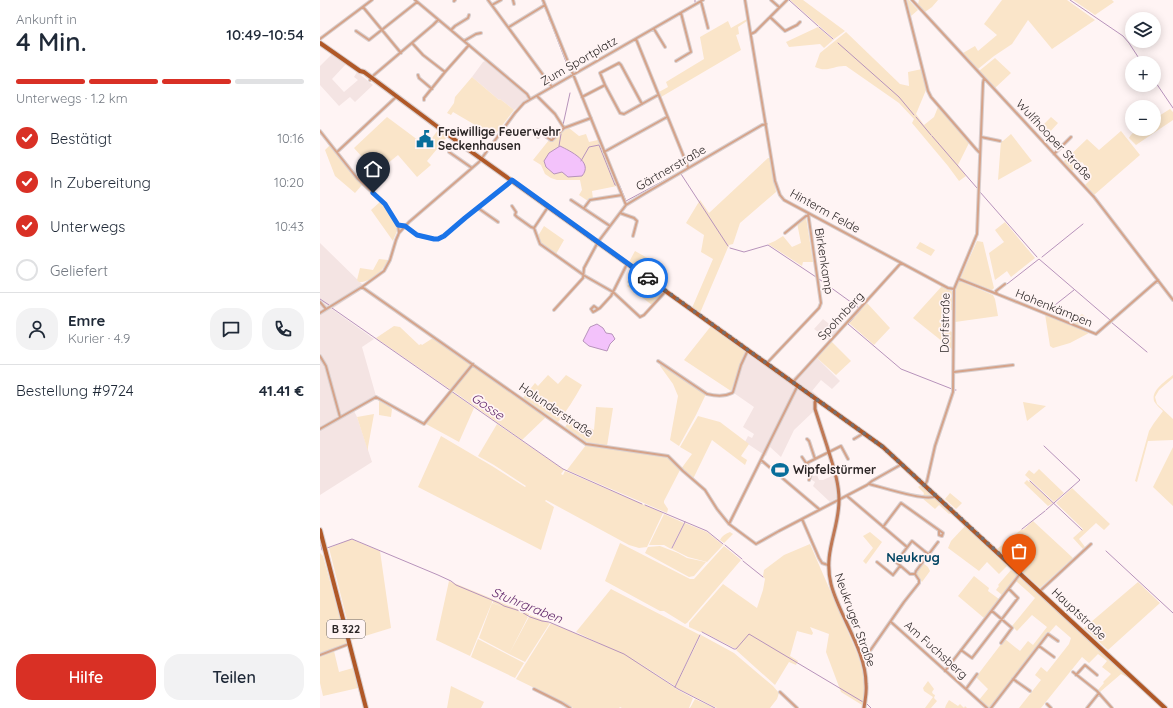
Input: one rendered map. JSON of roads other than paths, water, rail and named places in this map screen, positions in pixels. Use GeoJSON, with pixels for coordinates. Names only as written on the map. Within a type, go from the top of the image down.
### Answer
{"type":"FeatureCollection","features":[{"type":"Feature","properties":{"kind":"main road","name":"Hauptstraße"},"geometry":{"type":"LineString","coordinates":[[320,43],[883,447],[1166,708]]}},
{"type":"Feature","properties":{"kind":"main road","name":"B 322"},"geometry":{"type":"LineString","coordinates":[[320,530],[366,708]]}},
{"type":"Feature","properties":{"kind":"street"},"geometry":{"type":"LineString","coordinates":[[320,38],[372,0]]}},
{"type":"Feature","properties":{"kind":"street"},"geometry":{"type":"LineString","coordinates":[[414,0],[527,94],[530,100]]}},
{"type":"Feature","properties":{"kind":"street"},"geometry":{"type":"LineString","coordinates":[[488,0],[552,87]]}},
{"type":"Feature","properties":{"kind":"street"},"geometry":{"type":"LineString","coordinates":[[492,5],[501,0]]}},
{"type":"Feature","properties":{"kind":"street"},"geometry":{"type":"LineString","coordinates":[[513,0],[514,4]]}},
{"type":"Feature","properties":{"kind":"street"},"geometry":{"type":"LineString","coordinates":[[543,0],[626,205]]}},
{"type":"Feature","properties":{"kind":"street","name":"Hinterm Felde"},"geometry":{"type":"LineString","coordinates":[[745,0],[775,181],[780,195],[784,200],[808,214],[948,288],[954,289]]}},
{"type":"Feature","properties":{"kind":"street"},"geometry":{"type":"LineString","coordinates":[[772,0],[779,7]]}},
{"type":"Feature","properties":{"kind":"street"},"geometry":{"type":"LineString","coordinates":[[751,34],[755,32],[787,0]]}},
{"type":"Feature","properties":{"kind":"street"},"geometry":{"type":"LineString","coordinates":[[905,0],[928,91],[931,97],[980,153]]}},
{"type":"Feature","properties":{"kind":"street","name":"Wulfhooper Straße"},"geometry":{"type":"LineString","coordinates":[[912,0],[1094,197],[1173,300]]}},
{"type":"Feature","properties":{"kind":"street"},"geometry":{"type":"LineString","coordinates":[[702,1],[708,28]]}},
{"type":"Feature","properties":{"kind":"street","name":"Zum Sportplatz"},"geometry":{"type":"LineString","coordinates":[[399,233],[482,158],[518,109],[524,104],[702,1]]}},
{"type":"Feature","properties":{"kind":"street"},"geometry":{"type":"LineString","coordinates":[[356,31],[369,40],[417,2]]}},
{"type":"Feature","properties":{"kind":"street"},"geometry":{"type":"LineString","coordinates":[[508,27],[545,6]]}},
{"type":"Feature","properties":{"kind":"street"},"geometry":{"type":"LineString","coordinates":[[363,7],[401,53]]}},
{"type":"Feature","properties":{"kind":"street"},"geometry":{"type":"LineString","coordinates":[[676,61],[691,52],[681,13]]}},
{"type":"Feature","properties":{"kind":"street"},"geometry":{"type":"LineString","coordinates":[[451,30],[468,18],[469,15]]}},
{"type":"Feature","properties":{"kind":"street"},"geometry":{"type":"LineString","coordinates":[[770,17],[785,31],[798,25],[800,22]]}},
{"type":"Feature","properties":{"kind":"street"},"geometry":{"type":"LineString","coordinates":[[371,79],[438,20]]}},
{"type":"Feature","properties":{"kind":"street"},"geometry":{"type":"LineString","coordinates":[[654,29],[665,48]]}},
{"type":"Feature","properties":{"kind":"street"},"geometry":{"type":"LineString","coordinates":[[464,41],[476,34],[482,33]]}},
{"type":"Feature","properties":{"kind":"street"},"geometry":{"type":"LineString","coordinates":[[636,39],[688,168]]}},
{"type":"Feature","properties":{"kind":"street"},"geometry":{"type":"LineString","coordinates":[[412,43],[423,55],[445,72]]}},
{"type":"Feature","properties":{"kind":"street"},"geometry":{"type":"LineString","coordinates":[[424,100],[445,72],[469,45]]}},
{"type":"Feature","properties":{"kind":"street"},"geometry":{"type":"LineString","coordinates":[[642,104],[619,63],[600,73],[620,113],[622,114],[642,104],[658,94]]}},
{"type":"Feature","properties":{"kind":"street"},"geometry":{"type":"LineString","coordinates":[[418,75],[419,78],[432,89]]}},
{"type":"Feature","properties":{"kind":"street","name":"Dorfstraße"},"geometry":{"type":"LineString","coordinates":[[925,485],[935,446],[952,399],[954,385],[954,289],[977,234],[984,78]]}},
{"type":"Feature","properties":{"kind":"street"},"geometry":{"type":"LineString","coordinates":[[582,98],[605,85]]}},
{"type":"Feature","properties":{"kind":"street"},"geometry":{"type":"LineString","coordinates":[[537,96],[555,114],[564,128]]}},
{"type":"Feature","properties":{"kind":"street"},"geometry":{"type":"LineString","coordinates":[[336,152],[396,97]]}},
{"type":"Feature","properties":{"kind":"street"},"geometry":{"type":"LineString","coordinates":[[604,152],[667,117]]}},
{"type":"Feature","properties":{"kind":"street"},"geometry":{"type":"LineString","coordinates":[[541,133],[552,140],[564,128],[591,118]]}},
{"type":"Feature","properties":{"kind":"street","name":"Gärtnerstraße"},"geometry":{"type":"LineString","coordinates":[[554,310],[583,276],[584,268],[598,242],[626,205],[766,124]]}},
{"type":"Feature","properties":{"kind":"street"},"geometry":{"type":"LineString","coordinates":[[320,131],[357,178],[385,204],[398,225],[399,233],[388,265],[384,271],[362,287],[320,313]]}},
{"type":"Feature","properties":{"kind":"street"},"geometry":{"type":"LineString","coordinates":[[1054,154],[1071,137]]}},
{"type":"Feature","properties":{"kind":"street"},"geometry":{"type":"LineString","coordinates":[[981,138],[1000,141]]}},
{"type":"Feature","properties":{"kind":"street"},"geometry":{"type":"LineString","coordinates":[[449,152],[472,168]]}},
{"type":"Feature","properties":{"kind":"street"},"geometry":{"type":"LineString","coordinates":[[398,225],[405,226],[417,235],[438,239],[444,236],[512,180]]}},
{"type":"Feature","properties":{"kind":"street"},"geometry":{"type":"LineString","coordinates":[[584,208],[590,200],[622,194]]}},
{"type":"Feature","properties":{"kind":"street"},"geometry":{"type":"LineString","coordinates":[[571,200],[610,226]]}},
{"type":"Feature","properties":{"kind":"street"},"geometry":{"type":"LineString","coordinates":[[512,206],[516,212],[515,215],[534,228],[540,244],[583,276],[613,292],[640,317],[644,315],[666,290]]}},
{"type":"Feature","properties":{"kind":"street"},"geometry":{"type":"LineString","coordinates":[[534,228],[549,206]]}},
{"type":"Feature","properties":{"kind":"street"},"geometry":{"type":"LineString","coordinates":[[478,208],[498,222]]}},
{"type":"Feature","properties":{"kind":"street"},"geometry":{"type":"LineString","coordinates":[[620,213],[634,218],[637,221],[633,236]]}},
{"type":"Feature","properties":{"kind":"street"},"geometry":{"type":"LineString","coordinates":[[785,233],[808,214]]}},
{"type":"Feature","properties":{"kind":"street","name":"Birkenkamp"},"geometry":{"type":"LineString","coordinates":[[767,363],[819,308],[821,303],[808,214]]}},
{"type":"Feature","properties":{"kind":"street"},"geometry":{"type":"LineString","coordinates":[[598,309],[611,296],[628,263]]}},
{"type":"Feature","properties":{"kind":"street","name":"Spohnberg"},"geometry":{"type":"LineString","coordinates":[[793,382],[901,263]]}},
{"type":"Feature","properties":{"kind":"street","name":"Hohenkämpen"},"geometry":{"type":"LineString","coordinates":[[959,279],[1096,334],[1158,280]]}},
{"type":"Feature","properties":{"kind":"street","name":"Hohenkämpen"},"geometry":{"type":"LineString","coordinates":[[997,294],[996,291],[1005,284]]}},
{"type":"Feature","properties":{"kind":"street","name":"Holunderstraße"},"geometry":{"type":"LineString","coordinates":[[362,287],[586,444],[668,456],[703,488],[729,524],[756,544],[802,519]]}},
{"type":"Feature","properties":{"kind":"street"},"geometry":{"type":"LineString","coordinates":[[320,302],[326,309]]}},
{"type":"Feature","properties":{"kind":"street"},"geometry":{"type":"LineString","coordinates":[[658,361],[707,394],[714,396],[729,395],[733,392],[741,365],[748,350]]}},
{"type":"Feature","properties":{"kind":"street"},"geometry":{"type":"LineString","coordinates":[[320,356],[326,366],[340,417]]}},
{"type":"Feature","properties":{"kind":"street"},"geometry":{"type":"LineString","coordinates":[[320,429],[376,397],[424,424],[473,364]]}},
{"type":"Feature","properties":{"kind":"street"},"geometry":{"type":"LineString","coordinates":[[954,372],[1013,365]]}},
{"type":"Feature","properties":{"kind":"street"},"geometry":{"type":"LineString","coordinates":[[729,524],[798,385]]}},
{"type":"Feature","properties":{"kind":"street","name":"Neukruger Straße"},"geometry":{"type":"LineString","coordinates":[[817,400],[814,408],[838,483],[838,513],[829,554],[829,576],[834,594],[865,670],[866,684],[864,708]]}},
{"type":"Feature","properties":{"kind":"street"},"geometry":{"type":"LineString","coordinates":[[854,438],[865,433]]}},
{"type":"Feature","properties":{"kind":"street"},"geometry":{"type":"LineString","coordinates":[[807,439],[815,459]]}},
{"type":"Feature","properties":{"kind":"street"},"geometry":{"type":"LineString","coordinates":[[806,463],[841,446],[848,459]]}},
{"type":"Feature","properties":{"kind":"street"},"geometry":{"type":"LineString","coordinates":[[802,457],[812,474],[809,480]]}},
{"type":"Feature","properties":{"kind":"street"},"geometry":{"type":"LineString","coordinates":[[761,460],[819,509]]}},
{"type":"Feature","properties":{"kind":"street"},"geometry":{"type":"LineString","coordinates":[[828,565],[822,563],[819,558],[802,519],[847,496],[903,464]]}},
{"type":"Feature","properties":{"kind":"street"},"geometry":{"type":"LineString","coordinates":[[869,484],[919,496],[933,498],[937,496]]}},
{"type":"Feature","properties":{"kind":"street"},"geometry":{"type":"LineString","coordinates":[[847,496],[907,547]]}},
{"type":"Feature","properties":{"kind":"street"},"geometry":{"type":"LineString","coordinates":[[883,527],[901,503],[939,531]]}},
{"type":"Feature","properties":{"kind":"street"},"geometry":{"type":"LineString","coordinates":[[891,622],[919,583],[919,580],[914,574],[910,574],[896,562],[912,541],[928,554]]}},
{"type":"Feature","properties":{"kind":"street"},"geometry":{"type":"LineString","coordinates":[[914,574],[938,542]]}},
{"type":"Feature","properties":{"kind":"street"},"geometry":{"type":"LineString","coordinates":[[1039,591],[1091,544]]}},
{"type":"Feature","properties":{"kind":"street"},"geometry":{"type":"LineString","coordinates":[[877,562],[893,574],[900,566]]}},
{"type":"Feature","properties":{"kind":"street"},"geometry":{"type":"LineString","coordinates":[[945,671],[1020,573]]}},
{"type":"Feature","properties":{"kind":"street"},"geometry":{"type":"LineString","coordinates":[[961,650],[972,658],[1018,598],[1008,589]]}},
{"type":"Feature","properties":{"kind":"street"},"geometry":{"type":"LineString","coordinates":[[992,611],[1012,628],[1001,643]]}},
{"type":"Feature","properties":{"kind":"street","name":"Am Fuchsberg"},"geometry":{"type":"LineString","coordinates":[[862,660],[891,622],[987,708]]}},
{"type":"Feature","properties":{"kind":"street"},"geometry":{"type":"LineString","coordinates":[[991,708],[1048,634],[1058,641]]}},
{"type":"Feature","properties":{"kind":"street"},"geometry":{"type":"LineString","coordinates":[[320,655],[350,644]]}},
{"type":"Feature","properties":{"kind":"street"},"geometry":{"type":"LineString","coordinates":[[1039,646],[1054,657]]}},
{"type":"Feature","properties":{"kind":"street"},"geometry":{"type":"LineString","coordinates":[[1076,675],[1085,665],[1097,675]]}},
{"type":"Feature","properties":{"kind":"street"},"geometry":{"type":"LineString","coordinates":[[1072,672],[1099,693],[1112,708]]}},
{"type":"Feature","properties":{"kind":"street"},"geometry":{"type":"LineString","coordinates":[[966,689],[977,674]]}},
{"type":"Feature","properties":{"kind":"street"},"geometry":{"type":"LineString","coordinates":[[1013,679],[1030,691]]}},
{"type":"Feature","properties":{"kind":"street"},"geometry":{"type":"LineString","coordinates":[[534,690],[570,708]]}},
{"type":"Feature","properties":{"kind":"street"},"geometry":{"type":"LineString","coordinates":[[780,692],[797,708]]}},
{"type":"Feature","properties":{"kind":"street"},"geometry":{"type":"LineString","coordinates":[[1087,708],[1099,693]]}},
{"type":"Feature","properties":{"kind":"street"},"geometry":{"type":"LineString","coordinates":[[1047,704],[1051,708]]}},
{"type":"Feature","properties":{"kind":"waterway"},"geometry":{"type":"LineString","coordinates":[[542,0],[543,4]]}},
{"type":"Feature","properties":{"kind":"waterway"},"geometry":{"type":"LineString","coordinates":[[789,0],[818,26]]}},
{"type":"Feature","properties":{"kind":"waterway"},"geometry":{"type":"LineString","coordinates":[[1070,0],[1123,36],[1137,56]]}},
{"type":"Feature","properties":{"kind":"waterway"},"geometry":{"type":"LineString","coordinates":[[545,8],[547,13]]}},
{"type":"Feature","properties":{"kind":"waterway"},"geometry":{"type":"LineString","coordinates":[[549,19],[552,25]]}},
{"type":"Feature","properties":{"kind":"waterway"},"geometry":{"type":"LineString","coordinates":[[819,27],[833,39]]}},
{"type":"Feature","properties":{"kind":"waterway"},"geometry":{"type":"LineString","coordinates":[[553,28],[568,67]]}},
{"type":"Feature","properties":{"kind":"waterway"},"geometry":{"type":"LineString","coordinates":[[838,43],[899,97],[914,115]]}},
{"type":"Feature","properties":{"kind":"waterway"},"geometry":{"type":"LineString","coordinates":[[1161,90],[1173,108]]}},
{"type":"Feature","properties":{"kind":"waterway"},"geometry":{"type":"LineString","coordinates":[[563,125],[570,93]]}},
{"type":"Feature","properties":{"kind":"waterway"},"geometry":{"type":"LineString","coordinates":[[916,117],[931,135]]}},
{"type":"Feature","properties":{"kind":"waterway"},"geometry":{"type":"LineString","coordinates":[[559,146],[561,134]]}},
{"type":"Feature","properties":{"kind":"waterway"},"geometry":{"type":"LineString","coordinates":[[932,136],[977,188]]}},
{"type":"Feature","properties":{"kind":"waterway"},"geometry":{"type":"LineString","coordinates":[[581,161],[589,147],[599,145],[616,185]]}},
{"type":"Feature","properties":{"kind":"waterway"},"geometry":{"type":"LineString","coordinates":[[619,184],[626,201],[680,172]]}},
{"type":"Feature","properties":{"kind":"waterway"},"geometry":{"type":"LineString","coordinates":[[681,174],[728,246]]}},
{"type":"Feature","properties":{"kind":"waterway"},"geometry":{"type":"LineString","coordinates":[[980,192],[1037,257]]}},
{"type":"Feature","properties":{"kind":"waterway"},"geometry":{"type":"LineString","coordinates":[[1042,257],[1083,224]]}},
{"type":"Feature","properties":{"kind":"waterway"},"geometry":{"type":"LineString","coordinates":[[730,248],[744,252],[768,245],[816,277]]}},
{"type":"Feature","properties":{"kind":"waterway"},"geometry":{"type":"LineString","coordinates":[[1007,284],[1039,259],[1110,320]]}},
{"type":"Feature","properties":{"kind":"waterway"},"geometry":{"type":"LineString","coordinates":[[819,279],[859,308]]}},
{"type":"Feature","properties":{"kind":"waterway"},"geometry":{"type":"LineString","coordinates":[[1050,309],[1074,290]]}},
{"type":"Feature","properties":{"kind":"waterway","name":"Gosse"},"geometry":{"type":"LineString","coordinates":[[320,299],[329,305]]}},
{"type":"Feature","properties":{"kind":"waterway","name":"Gosse"},"geometry":{"type":"LineString","coordinates":[[332,308],[563,469],[642,504]]}},
{"type":"Feature","properties":{"kind":"waterway"},"geometry":{"type":"LineString","coordinates":[[861,309],[848,324],[901,369],[952,389]]}},
{"type":"Feature","properties":{"kind":"waterway"},"geometry":{"type":"LineString","coordinates":[[1111,322],[1147,352]]}},
{"type":"Feature","properties":{"kind":"waterway"},"geometry":{"type":"LineString","coordinates":[[1044,446],[1080,480],[1046,510]]}},
{"type":"Feature","properties":{"kind":"waterway"},"geometry":{"type":"LineString","coordinates":[[1030,481],[1082,530]]}},
{"type":"Feature","properties":{"kind":"waterway","name":"Gosse"},"geometry":{"type":"LineString","coordinates":[[645,505],[707,531],[723,544]]}},
{"type":"Feature","properties":{"kind":"waterway"},"geometry":{"type":"LineString","coordinates":[[1022,529],[1045,511]]}},
{"type":"Feature","properties":{"kind":"waterway"},"geometry":{"type":"LineString","coordinates":[[672,548],[685,522]]}},
{"type":"Feature","properties":{"kind":"waterway","name":"Stuhrgraben"},"geometry":{"type":"LineString","coordinates":[[327,548],[352,539],[438,575],[456,585],[504,606],[520,611],[530,617],[549,622],[624,654],[678,689],[715,708]]}},
{"type":"Feature","properties":{"kind":"waterway","name":"Stuhrgraben"},"geometry":{"type":"LineString","coordinates":[[321,545],[322,550]]}},
{"type":"Feature","properties":{"kind":"waterway","name":"Gosse"},"geometry":{"type":"LineString","coordinates":[[725,545],[742,559]]}},
{"type":"Feature","properties":{"kind":"waterway"},"geometry":{"type":"LineString","coordinates":[[1106,551],[1173,613]]}},
{"type":"Feature","properties":{"kind":"waterway","name":"Gosse"},"geometry":{"type":"LineString","coordinates":[[743,561],[763,577]]}},
{"type":"Feature","properties":{"kind":"waterway"},"geometry":{"type":"LineString","coordinates":[[702,632],[734,649],[736,649],[749,634],[863,702]]}},
{"type":"Feature","properties":{"kind":"waterway"},"geometry":{"type":"LineString","coordinates":[[675,687],[700,635]]}},
{"type":"Feature","properties":{"kind":"waterway"},"geometry":{"type":"LineString","coordinates":[[867,704],[871,708]]}},
{"type":"Feature","properties":{"kind":"place","name":"Freiwillige Feuerwehr Seckenhausen"},"geometry":{"type":"Point","coordinates":[425,139]}},
{"type":"Feature","properties":{"kind":"place","name":"Wipfelstürmer"},"geometry":{"type":"Point","coordinates":[780,470]}},
{"type":"Feature","properties":{"kind":"district","name":"Neukrug"},"geometry":{"type":"Point","coordinates":[913,557]}}]}
